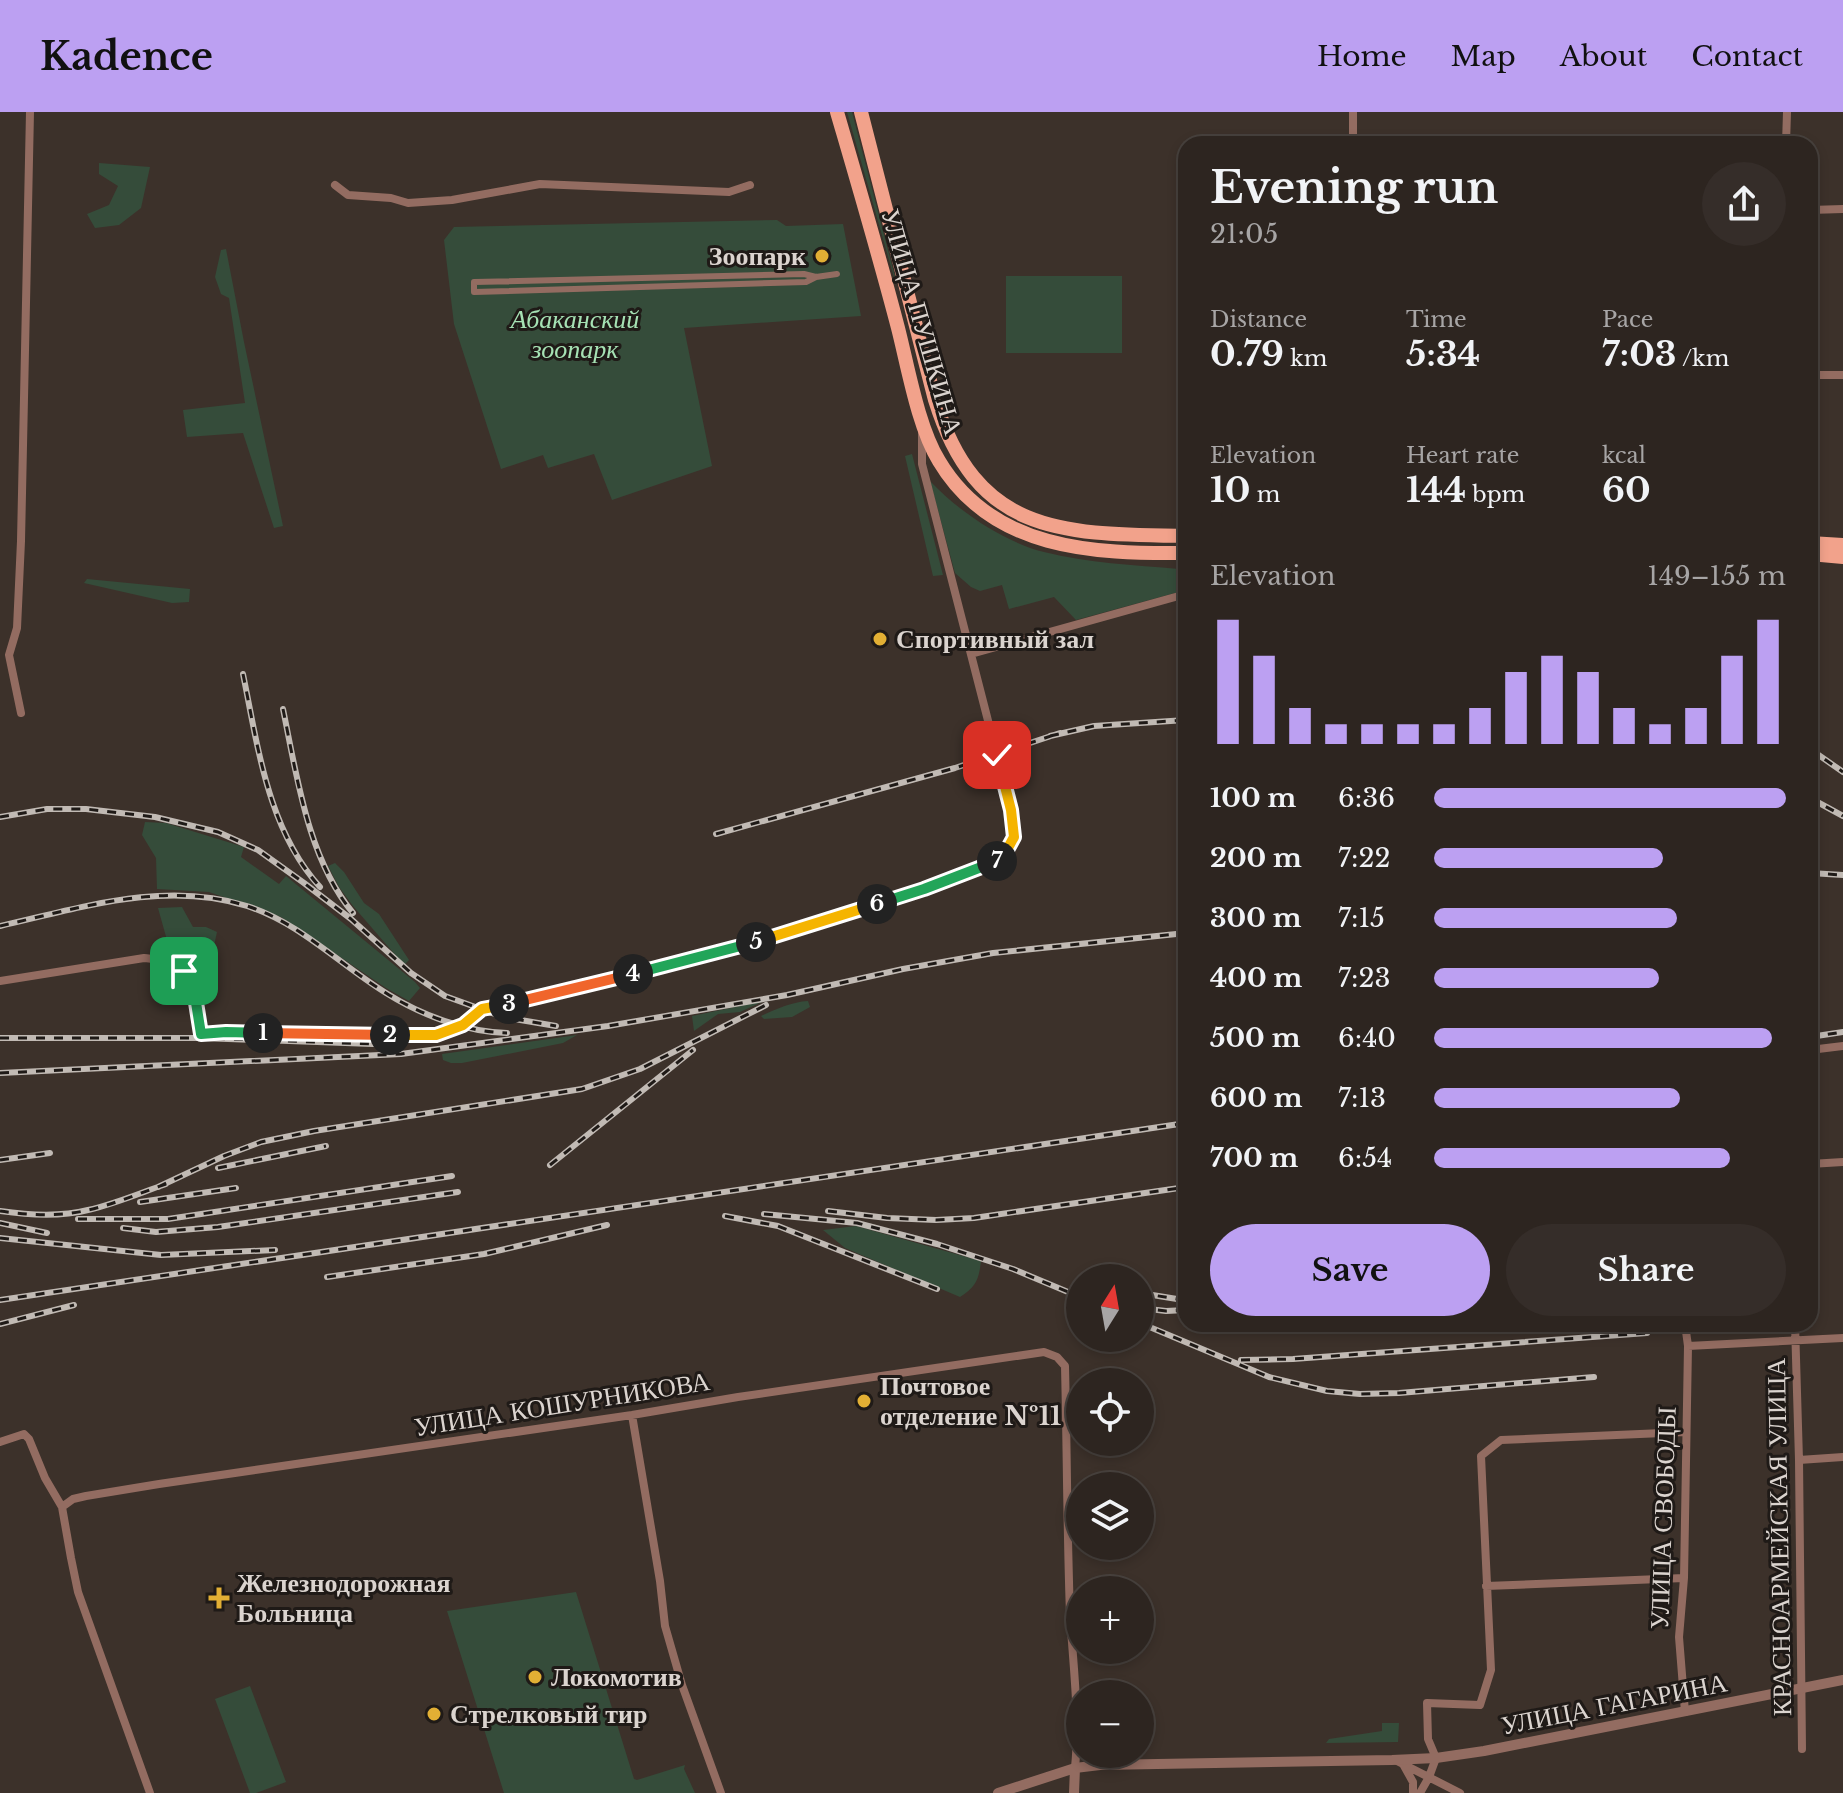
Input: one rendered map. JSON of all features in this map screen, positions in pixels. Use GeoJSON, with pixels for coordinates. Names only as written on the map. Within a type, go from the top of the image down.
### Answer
{"type":"FeatureCollection","features":[{"type":"Feature","properties":{"kind":"main road","name":"УЛИЦА ПУШКИНА"},"geometry":{"type":"LineString","coordinates":[[837,112],[887,284],[922,420],[938,459],[956,485],[986,514],[1029,536],[1073,547],[1117,552],[1178,553]]}},
{"type":"Feature","properties":{"kind":"main road","name":"УЛИЦА ПУШКИНА"},"geometry":{"type":"LineString","coordinates":[[861,112],[935,400],[953,448],[966,470],[994,498],[1040,522],[1105,534],[1178,536]]}},
{"type":"Feature","properties":{"kind":"main road"},"geometry":{"type":"LineString","coordinates":[[1818,543],[1843,545]]}},
{"type":"Feature","properties":{"kind":"main road"},"geometry":{"type":"LineString","coordinates":[[1818,555],[1843,557]]}},
{"type":"Feature","properties":{"kind":"street"},"geometry":{"type":"LineString","coordinates":[[21,713],[4,656],[17,628],[30,112]]}},
{"type":"Feature","properties":{"kind":"street"},"geometry":{"type":"LineString","coordinates":[[1353,112],[1353,136]]}},
{"type":"Feature","properties":{"kind":"street"},"geometry":{"type":"LineString","coordinates":[[1786,136],[1787,112]]}},
{"type":"Feature","properties":{"kind":"street"},"geometry":{"type":"LineString","coordinates":[[335,185],[348,195],[391,198],[408,203],[452,200],[540,184],[729,192],[750,185]]}},
{"type":"Feature","properties":{"kind":"street"},"geometry":{"type":"LineString","coordinates":[[1818,210],[1843,209]]}},
{"type":"Feature","properties":{"kind":"street"},"geometry":{"type":"LineString","coordinates":[[816,277],[804,274],[474,282],[474,292],[806,282],[837,274]]}},
{"type":"Feature","properties":{"kind":"street"},"geometry":{"type":"LineString","coordinates":[[1818,375],[1843,375]]}},
{"type":"Feature","properties":{"kind":"street"},"geometry":{"type":"LineString","coordinates":[[0,981],[144,958],[167,961],[184,971],[194,990],[201,1034],[436,1035],[463,1025],[482,1009],[736,948],[924,889],[1002,859],[1014,837],[1011,810],[922,464],[922,420]]}},
{"type":"Feature","properties":{"kind":"street"},"geometry":{"type":"LineString","coordinates":[[971,654],[1178,596]]}},
{"type":"Feature","properties":{"kind":"street"},"geometry":{"type":"LineString","coordinates":[[1818,1049],[1843,1046]]}},
{"type":"Feature","properties":{"kind":"street"},"geometry":{"type":"LineString","coordinates":[[1818,1164],[1843,1162]]}},
{"type":"Feature","properties":{"kind":"street","name":"УЛИЦА СВОБОДЫ"},"geometry":{"type":"LineString","coordinates":[[1685,1712],[1679,1637],[1684,1578],[1686,1332]]}},
{"type":"Feature","properties":{"kind":"street","name":"КРАСНОАРМЕЙСКАЯ УЛИЦА"},"geometry":{"type":"LineString","coordinates":[[1795,1332],[1802,1749]]}},
{"type":"Feature","properties":{"kind":"street"},"geometry":{"type":"LineString","coordinates":[[1688,1346],[1843,1338]]}},
{"type":"Feature","properties":{"kind":"street","name":"УЛИЦА КОШУРНИКОВА"},"geometry":{"type":"LineString","coordinates":[[62,1507],[73,1499],[159,1484],[1044,1352],[1057,1357],[1065,1366],[1071,1616],[1076,1680]]}},
{"type":"Feature","properties":{"kind":"street"},"geometry":{"type":"LineString","coordinates":[[632,1415],[665,1626],[682,1685],[721,1793]]}},
{"type":"Feature","properties":{"kind":"street"},"geometry":{"type":"LineString","coordinates":[[1420,1793],[1436,1758],[1428,1739],[1427,1703],[1480,1705],[1491,1670],[1481,1456],[1501,1440],[1686,1432]]}},
{"type":"Feature","properties":{"kind":"street"},"geometry":{"type":"LineString","coordinates":[[0,1442],[24,1434],[29,1439],[62,1507],[78,1592],[150,1793]]}},
{"type":"Feature","properties":{"kind":"street"},"geometry":{"type":"LineString","coordinates":[[1799,1460],[1843,1457]]}},
{"type":"Feature","properties":{"kind":"street"},"geometry":{"type":"LineString","coordinates":[[1486,1586],[1684,1578]]}},
{"type":"Feature","properties":{"kind":"street","name":"УЛИЦА ГАГАРИНА"},"geometry":{"type":"LineString","coordinates":[[1154,1763],[1436,1758],[1843,1680]]}},
{"type":"Feature","properties":{"kind":"street"},"geometry":{"type":"LineString","coordinates":[[1398,1761],[1460,1793]]}},
{"type":"Feature","properties":{"kind":"street"},"geometry":{"type":"LineString","coordinates":[[1398,1761],[1413,1782],[1413,1793]]}},
{"type":"Feature","properties":{"kind":"street"},"geometry":{"type":"LineString","coordinates":[[1074,1793],[1075,1768]]}},
{"type":"Feature","properties":{"kind":"street","name":"УЛИЦА ГАГАРИНА"},"geometry":{"type":"LineString","coordinates":[[998,1793],[1075,1768]]}},
{"type":"Feature","properties":{"kind":"green space"},"geometry":{"type":"Polygon","coordinates":[[[847,112],[852,112],[896,281],[895,281],[847,112]]]}},
{"type":"Feature","properties":{"kind":"green space"},"geometry":{"type":"Polygon","coordinates":[[[99,163],[150,167],[141,208],[119,225],[95,228],[87,214],[109,205],[118,186],[99,174],[99,163]]]}},
{"type":"Feature","properties":{"kind":"green space","name":"Абаканский зоопарк"},"geometry":{"type":"Polygon","coordinates":[[[777,220],[786,226],[843,224],[861,316],[684,328],[712,466],[612,500],[594,454],[548,468],[543,455],[501,469],[454,324],[444,240],[454,227],[777,220]]]}},
{"type":"Feature","properties":{"kind":"green space"},"geometry":{"type":"Polygon","coordinates":[[[226,249],[283,526],[274,528],[243,433],[187,437],[183,410],[245,403],[229,298],[221,294],[215,277],[221,250],[226,249]]]}},
{"type":"Feature","properties":{"kind":"green space"},"geometry":{"type":"Polygon","coordinates":[[[1006,276],[1122,276],[1122,353],[1006,353],[1006,276]]]}},
{"type":"Feature","properties":{"kind":"green space"},"geometry":{"type":"Polygon","coordinates":[[[912,454],[943,575],[933,576],[905,456],[912,454]]]}},
{"type":"Feature","properties":{"kind":"green space"},"geometry":{"type":"Polygon","coordinates":[[[930,481],[968,514],[998,533],[1029,547],[1077,559],[1178,569],[1178,592],[1076,620],[1054,597],[1009,609],[1002,585],[980,591],[955,573],[930,481]]]}},
{"type":"Feature","properties":{"kind":"green space"},"geometry":{"type":"Polygon","coordinates":[[[87,579],[190,589],[189,602],[172,603],[84,583],[87,579]]]}},
{"type":"Feature","properties":{"kind":"green space"},"geometry":{"type":"Polygon","coordinates":[[[145,822],[166,823],[244,847],[241,857],[279,884],[286,876],[420,988],[409,1001],[281,917],[209,892],[157,889],[156,858],[142,835],[145,822]]]}},
{"type":"Feature","properties":{"kind":"green space"},"geometry":{"type":"Polygon","coordinates":[[[335,863],[364,903],[379,914],[409,960],[404,965],[339,887],[328,866],[335,863]]]}},
{"type":"Feature","properties":{"kind":"green space"},"geometry":{"type":"Polygon","coordinates":[[[182,907],[193,927],[206,927],[217,932],[214,946],[193,951],[197,976],[186,971],[181,961],[172,958],[158,908],[182,907]]]}},
{"type":"Feature","properties":{"kind":"green space"},"geometry":{"type":"Polygon","coordinates":[[[764,1001],[740,1012],[718,1014],[694,1031],[692,1016],[764,1001]]]}},
{"type":"Feature","properties":{"kind":"green space"},"geometry":{"type":"Polygon","coordinates":[[[808,1001],[810,1007],[792,1017],[764,1019],[761,1016],[790,1004],[808,1001]]]}},
{"type":"Feature","properties":{"kind":"green space"},"geometry":{"type":"Polygon","coordinates":[[[577,1035],[563,1043],[462,1063],[443,1060],[442,1054],[577,1035]]]}},
{"type":"Feature","properties":{"kind":"green space"},"geometry":{"type":"Polygon","coordinates":[[[856,1226],[981,1261],[978,1278],[970,1290],[960,1297],[845,1248],[823,1230],[856,1226]]]}},
{"type":"Feature","properties":{"kind":"green space","name":"Локомотив"},"geometry":{"type":"Polygon","coordinates":[[[576,1592],[634,1779],[685,1765],[695,1793],[504,1793],[447,1611],[576,1592]]]}},
{"type":"Feature","properties":{"kind":"green space"},"geometry":{"type":"Polygon","coordinates":[[[250,1686],[286,1782],[256,1793],[250,1793],[215,1699],[250,1686]]]}},
{"type":"Feature","properties":{"kind":"green space"},"geometry":{"type":"Polygon","coordinates":[[[1382,1723],[1399,1723],[1398,1742],[1326,1743],[1329,1739],[1382,1731],[1382,1723]]]}},
{"type":"Feature","properties":{"kind":"railway"},"geometry":{"type":"LineString","coordinates":[[243,674],[260,758],[277,814],[302,864],[320,887]]}},
{"type":"Feature","properties":{"kind":"railway"},"geometry":{"type":"LineString","coordinates":[[283,709],[299,789],[315,843],[338,892],[353,913]]}},
{"type":"Feature","properties":{"kind":"railway"},"geometry":{"type":"LineString","coordinates":[[1050,736],[1094,726],[1178,721]]}},
{"type":"Feature","properties":{"kind":"railway"},"geometry":{"type":"LineString","coordinates":[[716,834],[955,768],[1060,733]]}},
{"type":"Feature","properties":{"kind":"railway"},"geometry":{"type":"LineString","coordinates":[[1818,755],[1843,772]]}},
{"type":"Feature","properties":{"kind":"railway"},"geometry":{"type":"LineString","coordinates":[[1818,802],[1843,816]]}},
{"type":"Feature","properties":{"kind":"railway"},"geometry":{"type":"LineString","coordinates":[[0,817],[47,809],[86,809],[155,817],[218,832],[258,850],[304,883],[351,919],[411,973],[445,996],[503,1017],[556,1026]]}},
{"type":"Feature","properties":{"kind":"railway"},"geometry":{"type":"LineString","coordinates":[[1818,873],[1843,875]]}},
{"type":"Feature","properties":{"kind":"railway"},"geometry":{"type":"LineString","coordinates":[[0,926],[92,905],[154,896],[216,899],[266,913],[319,945],[386,993],[414,1008],[460,1026],[507,1033]]}},
{"type":"Feature","properties":{"kind":"railway"},"geometry":{"type":"LineString","coordinates":[[0,1073],[401,1054],[608,1026],[787,995],[993,953],[1178,934]]}},
{"type":"Feature","properties":{"kind":"railway"},"geometry":{"type":"LineString","coordinates":[[158,1187],[261,1142],[582,1089],[640,1069],[766,1005]]}},
{"type":"Feature","properties":{"kind":"railway"},"geometry":{"type":"LineString","coordinates":[[1818,1036],[1843,1032]]}},
{"type":"Feature","properties":{"kind":"railway"},"geometry":{"type":"LineString","coordinates":[[0,1038],[200,1038],[373,1044]]}},
{"type":"Feature","properties":{"kind":"railway"},"geometry":{"type":"LineString","coordinates":[[550,1165],[693,1050]]}},
{"type":"Feature","properties":{"kind":"railway"},"geometry":{"type":"LineString","coordinates":[[0,1300],[1178,1124]]}},
{"type":"Feature","properties":{"kind":"railway"},"geometry":{"type":"LineString","coordinates":[[218,1168],[326,1146]]}},
{"type":"Feature","properties":{"kind":"railway"},"geometry":{"type":"LineString","coordinates":[[0,1160],[50,1153]]}},
{"type":"Feature","properties":{"kind":"railway"},"geometry":{"type":"LineString","coordinates":[[78,1219],[168,1219],[452,1176]]}},
{"type":"Feature","properties":{"kind":"railway"},"geometry":{"type":"LineString","coordinates":[[0,1211],[67,1214],[108,1205],[166,1184]]}},
{"type":"Feature","properties":{"kind":"railway"},"geometry":{"type":"LineString","coordinates":[[140,1202],[236,1188]]}},
{"type":"Feature","properties":{"kind":"railway"},"geometry":{"type":"LineString","coordinates":[[828,1211],[887,1218],[974,1218],[1178,1188]]}},
{"type":"Feature","properties":{"kind":"railway"},"geometry":{"type":"LineString","coordinates":[[123,1228],[156,1232],[218,1227],[458,1192]]}},
{"type":"Feature","properties":{"kind":"railway"},"geometry":{"type":"LineString","coordinates":[[764,1214],[857,1223],[937,1244],[1013,1269],[1066,1291]]}},
{"type":"Feature","properties":{"kind":"railway"},"geometry":{"type":"LineString","coordinates":[[725,1216],[778,1226],[937,1289]]}},
{"type":"Feature","properties":{"kind":"railway"},"geometry":{"type":"LineString","coordinates":[[0,1223],[47,1233]]}},
{"type":"Feature","properties":{"kind":"railway"},"geometry":{"type":"LineString","coordinates":[[327,1277],[484,1254],[607,1225]]}},
{"type":"Feature","properties":{"kind":"railway"},"geometry":{"type":"LineString","coordinates":[[0,1238],[161,1255],[275,1250]]}},
{"type":"Feature","properties":{"kind":"railway"},"geometry":{"type":"LineString","coordinates":[[1154,1295],[1178,1299]]}},
{"type":"Feature","properties":{"kind":"railway"},"geometry":{"type":"LineString","coordinates":[[0,1324],[74,1305]]}},
{"type":"Feature","properties":{"kind":"railway"},"geometry":{"type":"LineString","coordinates":[[1154,1310],[1178,1310]]}},
{"type":"Feature","properties":{"kind":"railway"},"geometry":{"type":"LineString","coordinates":[[1154,1329],[1269,1377],[1327,1391],[1399,1393],[1594,1377]]}},
{"type":"Feature","properties":{"kind":"railway"},"geometry":{"type":"LineString","coordinates":[[1241,1360],[1293,1359],[1647,1333]]}},
{"type":"Feature","properties":{"kind":"place","name":"Зоопарк"},"geometry":{"type":"Point","coordinates":[822,256]}},
{"type":"Feature","properties":{"kind":"place","name":"Спортивный зал"},"geometry":{"type":"Point","coordinates":[880,639]}},
{"type":"Feature","properties":{"kind":"place","name":"Почтовое отделение №11"},"geometry":{"type":"Point","coordinates":[864,1401]}},
{"type":"Feature","properties":{"kind":"place","name":"Железнодорожная Больница"},"geometry":{"type":"Point","coordinates":[219,1598]}},
{"type":"Feature","properties":{"kind":"place","name":"Локомотив"},"geometry":{"type":"Point","coordinates":[535,1677]}},
{"type":"Feature","properties":{"kind":"place","name":"Стрелковый тир"},"geometry":{"type":"Point","coordinates":[434,1714]}},
{"type":"Feature","properties":{"kind":"route"},"geometry":{"type":"LineString","coordinates":[[184,971],[194,990],[201,1034],[436,1035],[463,1025],[482,1009],[736,948],[924,889],[1002,859],[1014,837],[1011,810],[997,755]]}}]}
